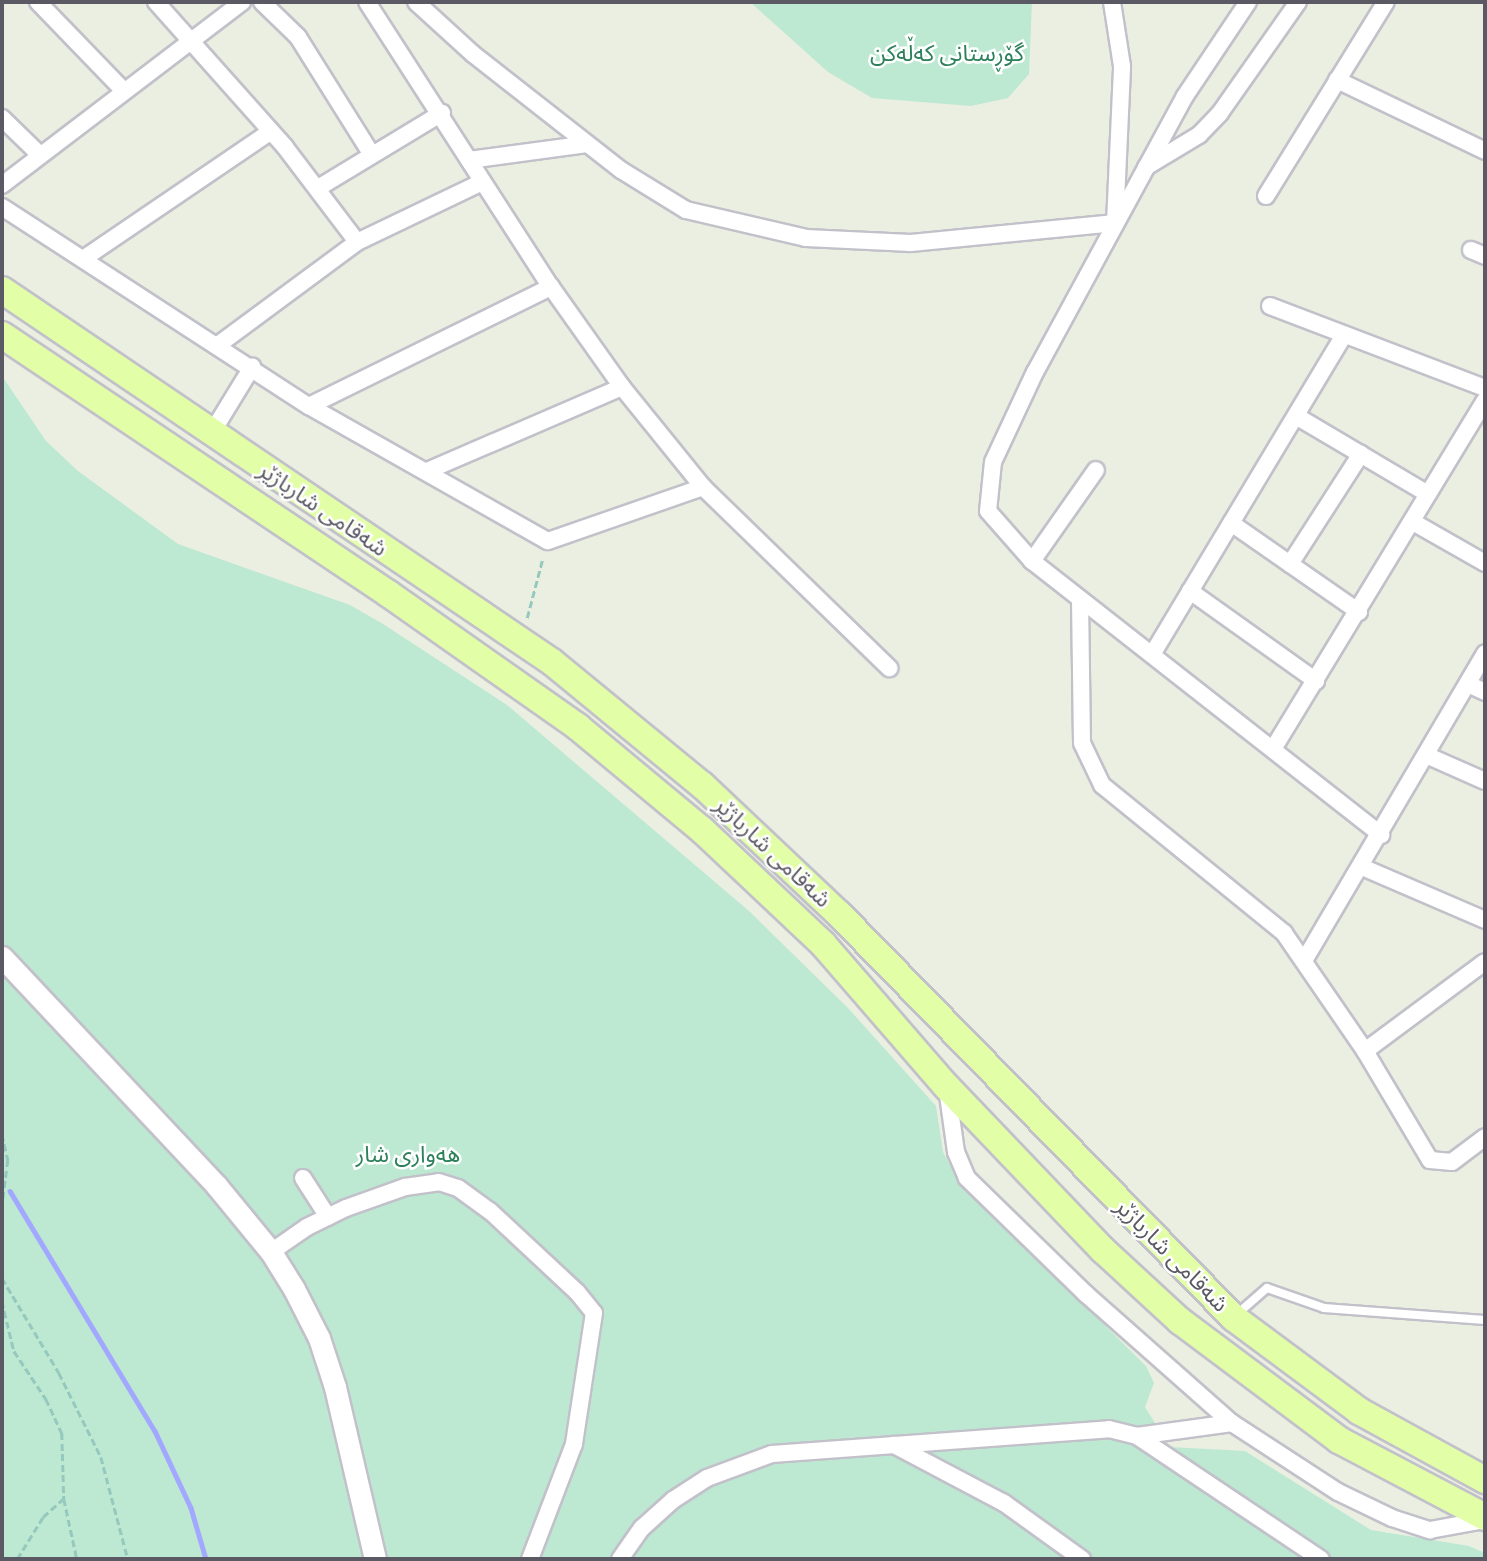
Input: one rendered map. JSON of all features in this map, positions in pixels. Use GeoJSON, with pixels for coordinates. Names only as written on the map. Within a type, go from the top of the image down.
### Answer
{"type":"FeatureCollection","features":[{"type":"Feature","properties":{"kind":"main road","name":"شەقامی شارباژێر"},"geometry":{"type":"LineString","coordinates":[[2,290],[521,642],[702,785],[839,914],[1234,1318],[1376,1422],[1485,1480]]}},
{"type":"Feature","properties":{"kind":"main road","name":"شەقامی شارباژێر"},"geometry":{"type":"LineString","coordinates":[[2,335],[389,594],[567,719],[724,851],[823,944],[947,1087],[1103,1250],[1217,1352],[1339,1440],[1485,1518]]}},
{"type":"Feature","properties":{"kind":"main road"},"geometry":{"type":"LineString","coordinates":[[724,851],[745,826]]}},
{"type":"Feature","properties":{"kind":"street"},"geometry":{"type":"LineString","coordinates":[[38,2],[122,89]]}},
{"type":"Feature","properties":{"kind":"street"},"geometry":{"type":"LineString","coordinates":[[156,2],[271,131],[318,188],[357,242]]}},
{"type":"Feature","properties":{"kind":"street"},"geometry":{"type":"LineString","coordinates":[[2,185],[122,89],[242,2]]}},
{"type":"Feature","properties":{"kind":"street"},"geometry":{"type":"LineString","coordinates":[[262,2],[298,37],[372,155]]}},
{"type":"Feature","properties":{"kind":"street"},"geometry":{"type":"LineString","coordinates":[[367,2],[442,113],[482,182],[551,287],[622,387],[704,486],[889,668]]}},
{"type":"Feature","properties":{"kind":"street"},"geometry":{"type":"LineString","coordinates":[[416,2],[473,54],[587,144],[686,210],[806,238],[911,243],[1115,223]]}},
{"type":"Feature","properties":{"kind":"street"},"geometry":{"type":"LineString","coordinates":[[1112,2],[1122,66],[1115,223]]}},
{"type":"Feature","properties":{"kind":"street"},"geometry":{"type":"LineString","coordinates":[[1248,2],[1185,96],[1115,223],[993,462],[988,511],[1032,561],[1153,653],[1382,835]]}},
{"type":"Feature","properties":{"kind":"street"},"geometry":{"type":"LineString","coordinates":[[1146,167],[1199,135],[1220,113],[1298,2]]}},
{"type":"Feature","properties":{"kind":"street"},"geometry":{"type":"LineString","coordinates":[[1265,196],[1386,2]]}},
{"type":"Feature","properties":{"kind":"street"},"geometry":{"type":"LineString","coordinates":[[1337,80],[1485,151]]}},
{"type":"Feature","properties":{"kind":"street"},"geometry":{"type":"LineString","coordinates":[[318,188],[442,113]]}},
{"type":"Feature","properties":{"kind":"street"},"geometry":{"type":"LineString","coordinates":[[2,118],[40,155]]}},
{"type":"Feature","properties":{"kind":"street"},"geometry":{"type":"LineString","coordinates":[[83,259],[271,131]]}},
{"type":"Feature","properties":{"kind":"street"},"geometry":{"type":"LineString","coordinates":[[469,160],[587,144]]}},
{"type":"Feature","properties":{"kind":"street"},"geometry":{"type":"LineString","coordinates":[[218,345],[357,242],[482,182]]}},
{"type":"Feature","properties":{"kind":"street"},"geometry":{"type":"LineString","coordinates":[[2,207],[309,406],[548,541],[704,486]]}},
{"type":"Feature","properties":{"kind":"street"},"geometry":{"type":"LineString","coordinates":[[309,406],[551,287]]}},
{"type":"Feature","properties":{"kind":"street"},"geometry":{"type":"LineString","coordinates":[[1270,306],[1485,388]]}},
{"type":"Feature","properties":{"kind":"street"},"geometry":{"type":"LineString","coordinates":[[1153,653],[1344,335]]}},
{"type":"Feature","properties":{"kind":"street"},"geometry":{"type":"LineString","coordinates":[[211,434],[252,367]]}},
{"type":"Feature","properties":{"kind":"street"},"geometry":{"type":"LineString","coordinates":[[427,471],[622,387]]}},
{"type":"Feature","properties":{"kind":"street"},"geometry":{"type":"LineString","coordinates":[[1273,749],[1359,612],[1485,400]]}},
{"type":"Feature","properties":{"kind":"street"},"geometry":{"type":"LineString","coordinates":[[1296,416],[1428,494]]}},
{"type":"Feature","properties":{"kind":"street"},"geometry":{"type":"LineString","coordinates":[[1290,564],[1361,454]]}},
{"type":"Feature","properties":{"kind":"street"},"geometry":{"type":"LineString","coordinates":[[1032,561],[1096,471]]}},
{"type":"Feature","properties":{"kind":"street"},"geometry":{"type":"LineString","coordinates":[[1413,522],[1485,563]]}},
{"type":"Feature","properties":{"kind":"street"},"geometry":{"type":"LineString","coordinates":[[1231,523],[1359,612]]}},
{"type":"Feature","properties":{"kind":"street"},"geometry":{"type":"LineString","coordinates":[[1190,591],[1316,681]]}},
{"type":"Feature","properties":{"kind":"street"},"geometry":{"type":"LineString","coordinates":[[1080,599],[1079,719],[1090,766],[1120,804],[1284,933],[1305,959],[1365,1051],[1430,1160],[1452,1162],[1485,1137]]}},
{"type":"Feature","properties":{"kind":"street"},"geometry":{"type":"LineString","coordinates":[[1305,959],[1382,835],[1485,653]]}},
{"type":"Feature","properties":{"kind":"street"},"geometry":{"type":"LineString","coordinates":[[1468,684],[1485,692]]}},
{"type":"Feature","properties":{"kind":"street"},"geometry":{"type":"LineString","coordinates":[[1426,755],[1485,781]]}},
{"type":"Feature","properties":{"kind":"street"},"geometry":{"type":"LineString","coordinates":[[1362,867],[1485,920]]}},
{"type":"Feature","properties":{"kind":"street"},"geometry":{"type":"LineString","coordinates":[[2,957],[216,1185],[271,1252],[319,1338],[344,1419],[375,1559]]}},
{"type":"Feature","properties":{"kind":"street"},"geometry":{"type":"LineString","coordinates":[[1365,1051],[1485,962]]}},
{"type":"Feature","properties":{"kind":"street"},"geometry":{"type":"LineString","coordinates":[[947,1087],[956,1152],[967,1178],[1086,1294],[1231,1423],[1338,1492],[1392,1518],[1430,1530],[1485,1518]]}},
{"type":"Feature","properties":{"kind":"street"},"geometry":{"type":"LineString","coordinates":[[303,1178],[328,1217]]}},
{"type":"Feature","properties":{"kind":"street"},"geometry":{"type":"LineString","coordinates":[[271,1252],[328,1217],[405,1187],[447,1183],[468,1194],[527,1241],[594,1313],[574,1444],[530,1559]]}},
{"type":"Feature","properties":{"kind":"street"},"geometry":{"type":"LineString","coordinates":[[1137,1436],[1231,1423]]}},
{"type":"Feature","properties":{"kind":"street"},"geometry":{"type":"LineString","coordinates":[[620,1559],[642,1528],[673,1500],[741,1463],[810,1448],[1109,1429],[1137,1436],[1321,1559]]}},
{"type":"Feature","properties":{"kind":"street"},"geometry":{"type":"LineString","coordinates":[[892,1444],[1004,1503],[1082,1559]]}},
{"type":"Feature","properties":{"kind":"lane"},"geometry":{"type":"LineString","coordinates":[[1234,1318],[1267,1288],[1324,1308],[1485,1320]]}},
{"type":"Feature","properties":{"kind":"path"},"geometry":{"type":"LineString","coordinates":[[521,642],[548,541]]}},
{"type":"Feature","properties":{"kind":"path"},"geometry":{"type":"LineString","coordinates":[[2,1134],[8,1160],[2,1206]]}},
{"type":"Feature","properties":{"kind":"path"},"geometry":{"type":"LineString","coordinates":[[2,1278],[59,1373],[101,1457],[128,1559]]}},
{"type":"Feature","properties":{"kind":"path"},"geometry":{"type":"LineString","coordinates":[[2,1301],[14,1350],[46,1399],[62,1433],[64,1499],[77,1559]]}},
{"type":"Feature","properties":{"kind":"path"},"geometry":{"type":"LineString","coordinates":[[17,1559],[43,1517],[64,1499]]}},
{"type":"Feature","properties":{"kind":"green space","name":"گۆڕستانی کەڵەکن"},"geometry":{"type":"Polygon","coordinates":[[[750,2],[1032,2],[1029,74],[1008,98],[971,106],[872,98],[828,72],[750,2]]]}},
{"type":"Feature","properties":{"kind":"green space","name":"هەواری شار"},"geometry":{"type":"Polygon","coordinates":[[[2,376],[46,441],[78,471],[178,544],[350,605],[383,624],[507,705],[749,911],[848,1008],[936,1106],[943,1152],[958,1180],[1146,1366],[1154,1383],[1145,1407],[1170,1447],[1245,1451],[1371,1530],[1469,1546],[1485,1553],[1485,1559],[2,1559],[2,376]]]}},
{"type":"Feature","properties":{"kind":"waterway"},"geometry":{"type":"LineString","coordinates":[[10,1191],[155,1431],[191,1508],[206,1559]]}}]}
